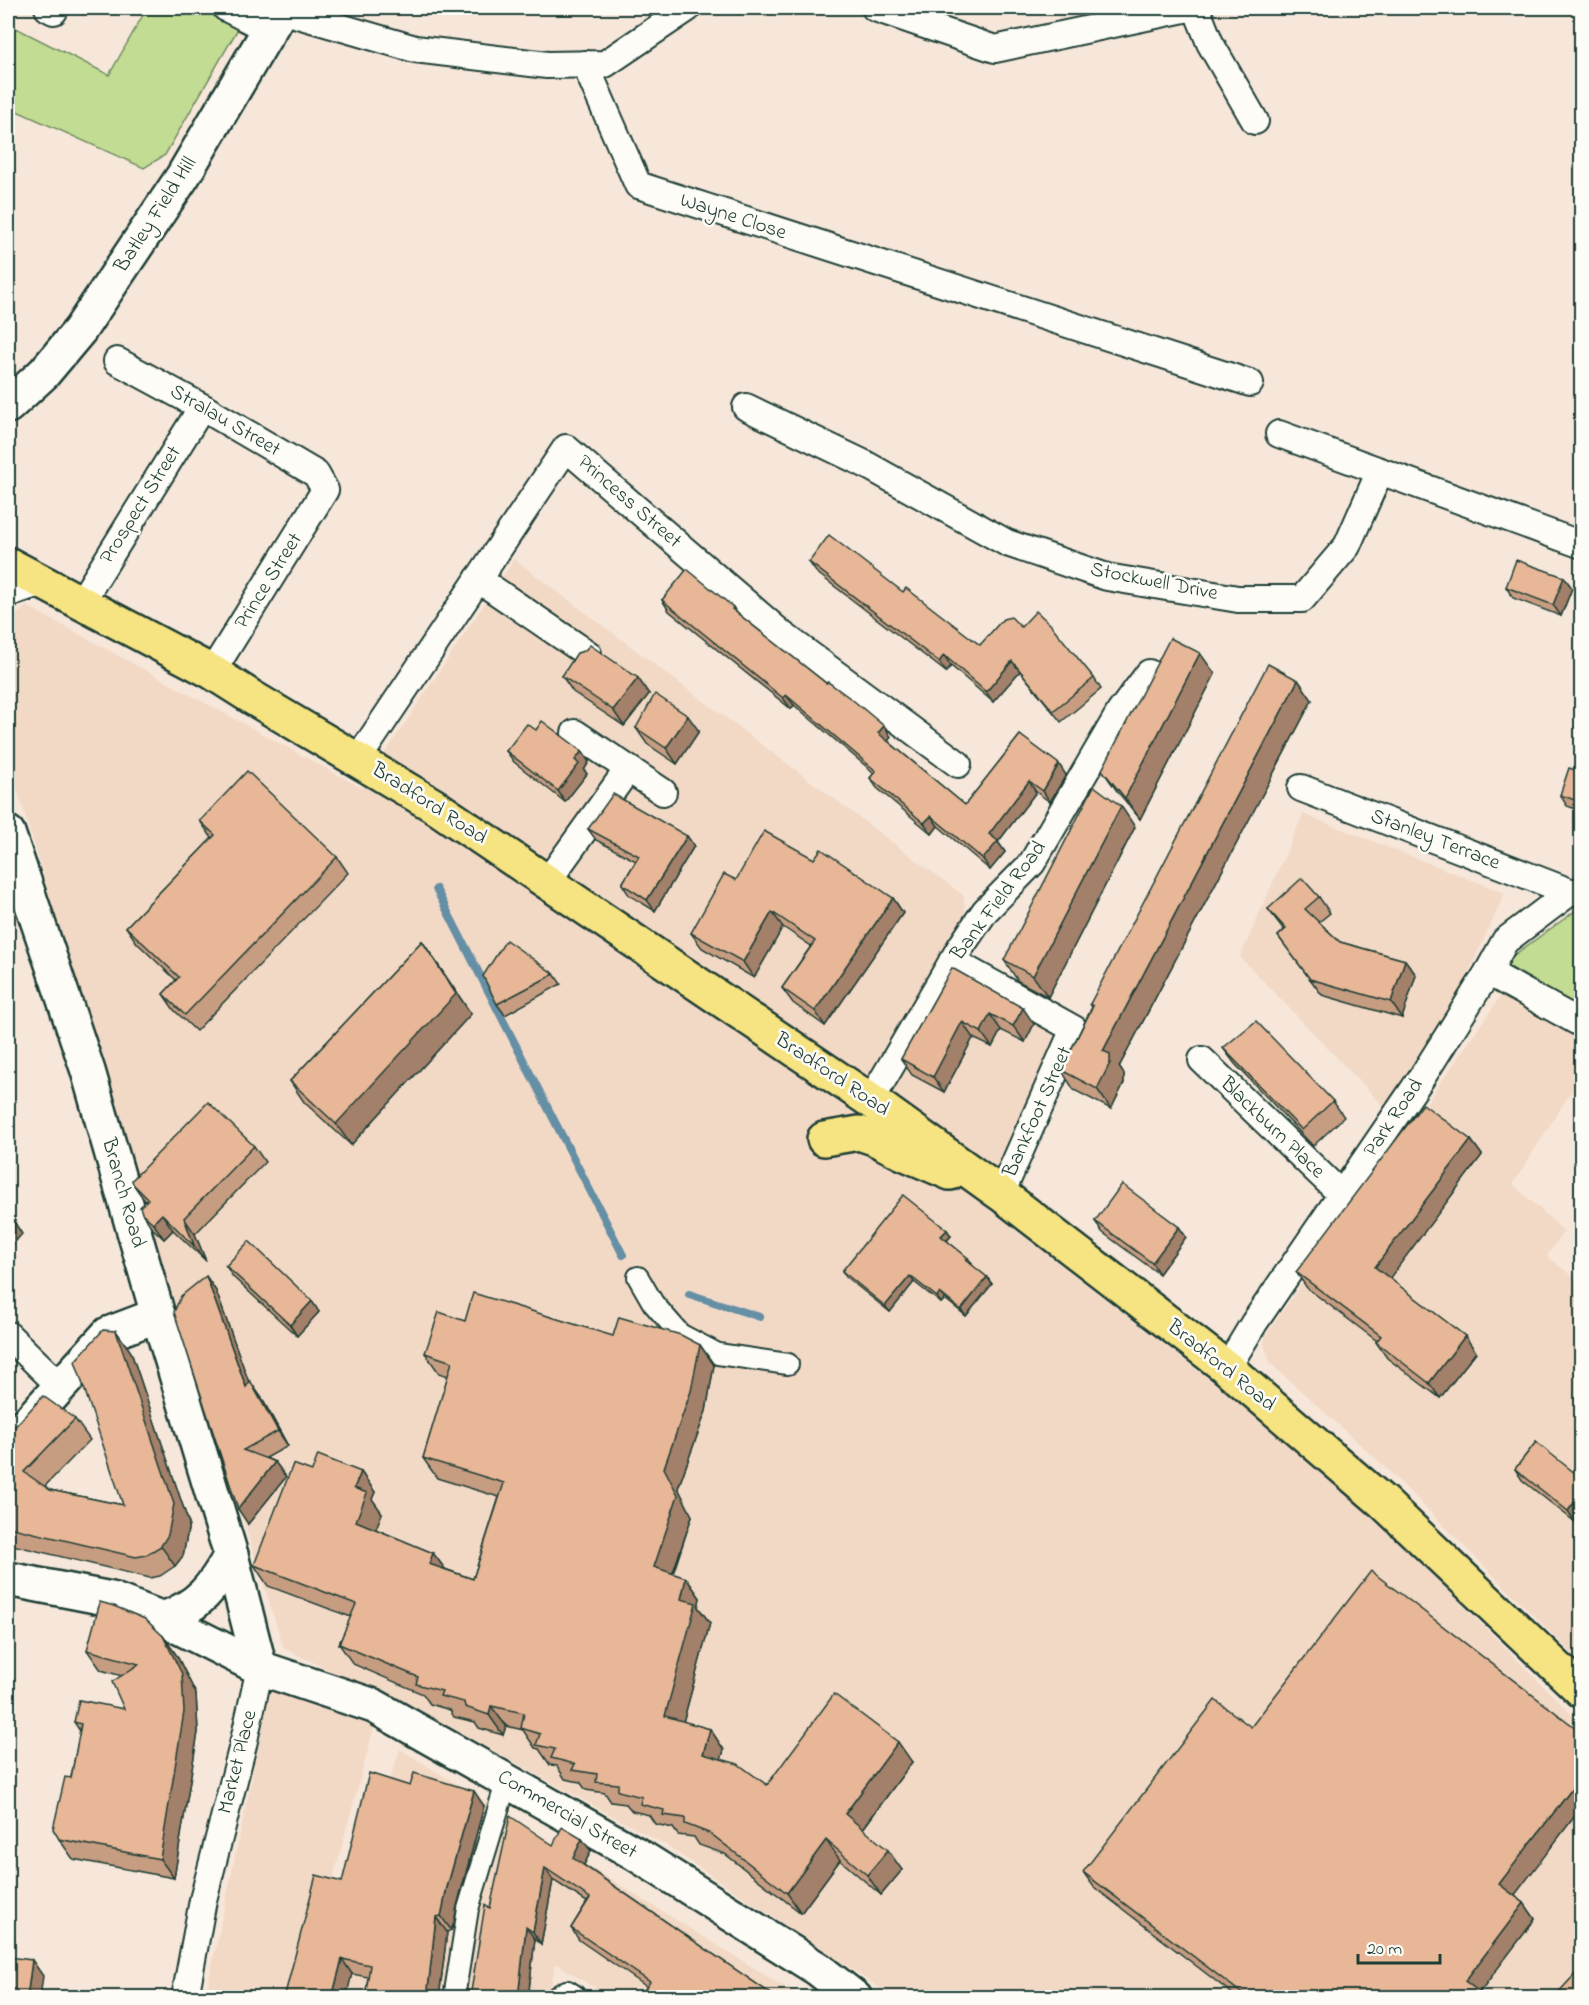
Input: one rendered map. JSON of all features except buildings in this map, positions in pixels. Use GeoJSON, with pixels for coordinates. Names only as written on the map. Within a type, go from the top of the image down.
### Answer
{"type":"FeatureCollection","features":[{"type":"Feature","properties":{"kind":"main road","name":"Bradford Road"},"geometry":{"type":"LineString","coordinates":[[8,564],[22,585],[80,604],[212,672],[433,805],[870,1100],[1001,1194],[1227,1368],[1390,1509],[1581,1691]]}},
{"type":"Feature","properties":{"kind":"main road"},"geometry":{"type":"LineString","coordinates":[[824,1139],[859,1133],[1001,1194]]}},
{"type":"Feature","properties":{"kind":"street"},"geometry":{"type":"LineString","coordinates":[[226,8],[277,16],[415,49],[547,65],[605,64],[688,8]]}},
{"type":"Feature","properties":{"kind":"street"},"geometry":{"type":"LineString","coordinates":[[875,8],[995,49],[1189,8]]}},
{"type":"Feature","properties":{"kind":"street"},"geometry":{"type":"LineString","coordinates":[[1196,8],[1210,43],[1255,122]]}},
{"type":"Feature","properties":{"kind":"street","name":"Batley Field Hill"},"geometry":{"type":"LineString","coordinates":[[8,406],[45,373],[80,330],[183,176],[277,16]]}},
{"type":"Feature","properties":{"kind":"street","name":"Wayne Close"},"geometry":{"type":"LineString","coordinates":[[585,64],[638,185],[1250,383]]}},
{"type":"Feature","properties":{"kind":"street","name":"Stralau Street"},"geometry":{"type":"LineString","coordinates":[[117,361],[202,407],[316,474],[325,490]]}},
{"type":"Feature","properties":{"kind":"street","name":"Prospect Street"},"geometry":{"type":"LineString","coordinates":[[80,604],[202,407]]}},
{"type":"Feature","properties":{"kind":"street","name":"Stockwell Drive"},"geometry":{"type":"LineString","coordinates":[[746,407],[865,464],[1007,543],[1107,577],[1238,599],[1302,599],[1347,546],[1380,471]]}},
{"type":"Feature","properties":{"kind":"street"},"geometry":{"type":"LineString","coordinates":[[1279,434],[1581,545]]}},
{"type":"Feature","properties":{"kind":"street","name":"Princess Street"},"geometry":{"type":"LineString","coordinates":[[358,759],[566,448],[783,635],[958,764]]}},
{"type":"Feature","properties":{"kind":"street","name":"Prince Street"},"geometry":{"type":"LineString","coordinates":[[212,672],[325,490]]}},
{"type":"Feature","properties":{"kind":"street"},"geometry":{"type":"LineString","coordinates":[[478,579],[588,654]]}},
{"type":"Feature","properties":{"kind":"street","name":"Bank Field Road"},"geometry":{"type":"LineString","coordinates":[[870,1100],[952,961],[985,911],[1032,863],[1120,712],[1149,673]]}},
{"type":"Feature","properties":{"kind":"street"},"geometry":{"type":"LineString","coordinates":[[575,733],[663,792]]}},
{"type":"Feature","properties":{"kind":"street"},"geometry":{"type":"LineString","coordinates":[[547,882],[628,769]]}},
{"type":"Feature","properties":{"kind":"street","name":"Stanley Terrace"},"geometry":{"type":"LineString","coordinates":[[1301,788],[1576,892]]}},
{"type":"Feature","properties":{"kind":"street","name":"Branch Road"},"geometry":{"type":"LineString","coordinates":[[8,833],[88,1071],[158,1315],[231,1555],[260,1668]]}},
{"type":"Feature","properties":{"kind":"street","name":"Park Road"},"geometry":{"type":"LineString","coordinates":[[1227,1368],[1254,1323],[1422,1077],[1505,941],[1576,892]]}},
{"type":"Feature","properties":{"kind":"street","name":"Bankfoot Street"},"geometry":{"type":"LineString","coordinates":[[952,961],[1074,1029],[1001,1194]]}},
{"type":"Feature","properties":{"kind":"street"},"geometry":{"type":"LineString","coordinates":[[1488,972],[1581,1024]]}},
{"type":"Feature","properties":{"kind":"street","name":"Blackburn Place"},"geometry":{"type":"LineString","coordinates":[[1202,1060],[1342,1195]]}},
{"type":"Feature","properties":{"kind":"street"},"geometry":{"type":"LineString","coordinates":[[638,1277],[653,1303],[680,1334],[718,1354],[788,1364]]}},
{"type":"Feature","properties":{"kind":"street"},"geometry":{"type":"LineString","coordinates":[[8,1444],[108,1334],[158,1315]]}},
{"type":"Feature","properties":{"kind":"street"},"geometry":{"type":"LineString","coordinates":[[8,1335],[60,1385]]}},
{"type":"Feature","properties":{"kind":"street"},"geometry":{"type":"LineString","coordinates":[[163,1618],[183,1612],[197,1602],[219,1578],[231,1555]]}},
{"type":"Feature","properties":{"kind":"street","name":"Commercial Street"},"geometry":{"type":"LineString","coordinates":[[9,1579],[111,1599],[163,1618],[260,1668],[374,1706],[636,1854],[818,1969],[855,1998]]}},
{"type":"Feature","properties":{"kind":"street","name":"Market Place"},"geometry":{"type":"LineString","coordinates":[[185,1998],[203,1900],[260,1668]]}},
{"type":"Feature","properties":{"kind":"street"},"geometry":{"type":"LineString","coordinates":[[454,1998],[468,1909],[507,1780]]}},
{"type":"Feature","properties":{"kind":"street"},"geometry":{"type":"LineString","coordinates":[[560,1998],[567,1994],[573,1998]]}},
{"type":"Feature","properties":{"kind":"shaded area"},"geometry":{"type":"Polygon","coordinates":[[[514,559],[964,896],[969,965],[1064,1017],[996,1171],[977,1200],[1333,1475],[1581,1724],[1581,1997],[893,1997],[667,1846],[443,1723],[284,1649],[158,1251],[8,759],[8,621],[27,606],[362,788],[514,559]]]}},
{"type":"Feature","properties":{"kind":"shaded area"},"geometry":{"type":"Polygon","coordinates":[[[1303,814],[1505,893],[1462,987],[1389,1112],[1240,957],[1303,814]]]}},
{"type":"Feature","properties":{"kind":"shaded area"},"geometry":{"type":"Polygon","coordinates":[[[1504,991],[1581,1036],[1581,1076],[1513,1184],[1564,1231],[1547,1256],[1581,1283],[1581,1663],[1385,1467],[1270,1363],[1264,1343],[1266,1335],[1504,991]]]}},
{"type":"Feature","properties":{"kind":"shaded area"},"geometry":{"type":"Polygon","coordinates":[[[271,1688],[375,1724],[327,1901],[348,1902],[400,1749],[801,1997],[608,1997],[556,1963],[548,1997],[205,1998],[271,1688]]]}},
{"type":"Feature","properties":{"kind":"green space"},"geometry":{"type":"Polygon","coordinates":[[[147,8],[208,8],[239,27],[165,155],[144,168],[8,107],[8,24],[109,75],[147,8]]]}},
{"type":"Feature","properties":{"kind":"green space"},"geometry":{"type":"Polygon","coordinates":[[[1581,909],[1581,1008],[1503,963],[1581,909]]]}},
{"type":"Feature","properties":{"kind":"waterway"},"geometry":{"type":"LineString","coordinates":[[436,889],[623,1255]]}},
{"type":"Feature","properties":{"kind":"waterway"},"geometry":{"type":"LineString","coordinates":[[689,1294],[760,1317]]}}]}
